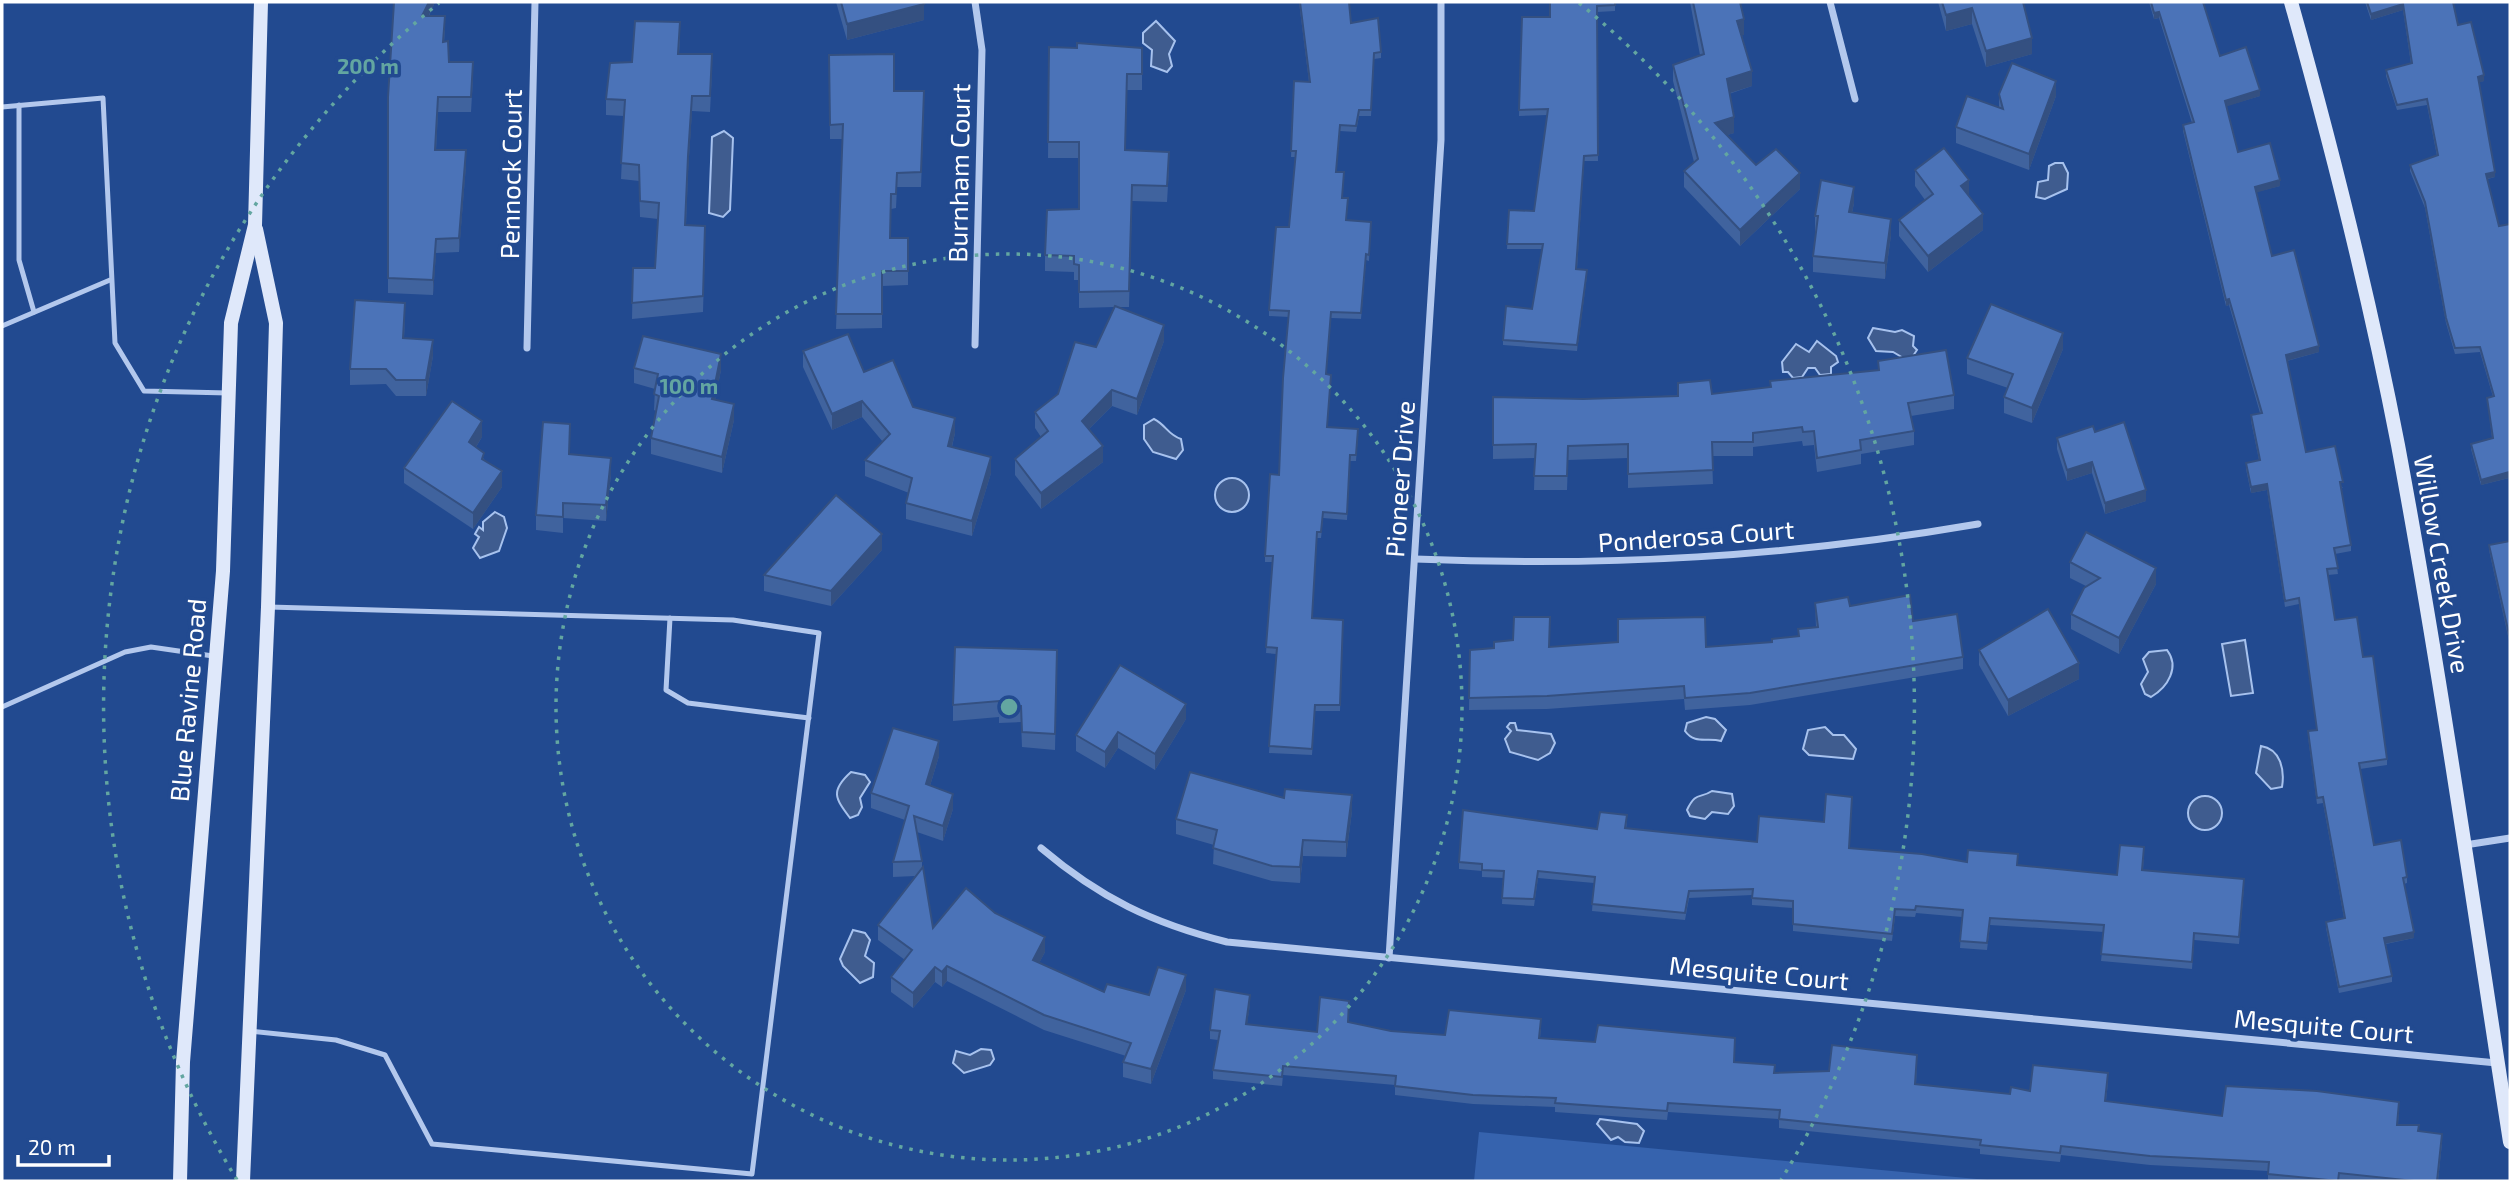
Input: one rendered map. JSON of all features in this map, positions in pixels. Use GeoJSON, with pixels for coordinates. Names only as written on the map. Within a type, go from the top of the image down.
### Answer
{"type":"FeatureCollection","features":[{"type":"Feature","properties":{"kind":"main road","name":"Blue Ravine Road"},"geometry":{"type":"LineString","coordinates":[[180,1181],[183,1062],[223,571],[231,323],[255,225],[261,2]]}},
{"type":"Feature","properties":{"kind":"main road","name":"Willow Creek Drive"},"geometry":{"type":"LineString","coordinates":[[2291,2],[2364,282],[2397,443],[2510,1142]]}},
{"type":"Feature","properties":{"kind":"main road","name":"Blue Ravine Road"},"geometry":{"type":"LineString","coordinates":[[243,1181],[247,1031],[268,607],[276,323],[255,225]]}},
{"type":"Feature","properties":{"kind":"street","name":"Pennock Court"},"geometry":{"type":"LineString","coordinates":[[527,348],[535,2]]}},
{"type":"Feature","properties":{"kind":"street","name":"Burnham Court"},"geometry":{"type":"LineString","coordinates":[[975,2],[982,50],[975,345]]}},
{"type":"Feature","properties":{"kind":"street","name":"Pioneer Drive"},"geometry":{"type":"LineString","coordinates":[[1389,958],[1441,140],[1441,2]]}},
{"type":"Feature","properties":{"kind":"street"},"geometry":{"type":"LineString","coordinates":[[1830,2],[1855,99]]}},
{"type":"Feature","properties":{"kind":"street","name":"Ponderosa Court"},"geometry":{"type":"LineString","coordinates":[[1415,559],[1530,564],[1762,555],[1978,524]]}},
{"type":"Feature","properties":{"kind":"street"},"geometry":{"type":"LineString","coordinates":[[2464,845],[2510,838]]}},
{"type":"Feature","properties":{"kind":"street","name":"Mesquite Court"},"geometry":{"type":"LineString","coordinates":[[1041,848],[1111,900],[1178,930],[1227,942],[2498,1063]]}},
{"type":"Feature","properties":{"kind":"lane"},"geometry":{"type":"LineString","coordinates":[[2,107],[103,98],[115,342],[144,391],[228,393]]}},
{"type":"Feature","properties":{"kind":"lane"},"geometry":{"type":"LineString","coordinates":[[19,105],[19,260],[34,312]]}},
{"type":"Feature","properties":{"kind":"lane"},"geometry":{"type":"LineString","coordinates":[[2,326],[110,280]]}},
{"type":"Feature","properties":{"kind":"lane"},"geometry":{"type":"LineString","coordinates":[[247,1031],[336,1040],[385,1055],[432,1144],[752,1178],[818,633],[733,620],[268,607]]}},
{"type":"Feature","properties":{"kind":"lane"},"geometry":{"type":"LineString","coordinates":[[670,618],[666,690],[688,703],[808,718]]}},
{"type":"Feature","properties":{"kind":"lane"},"geometry":{"type":"LineString","coordinates":[[2,707],[125,652],[151,648],[214,656]]}},
{"type":"Feature","properties":{"kind":"shaded area"},"geometry":{"type":"Polygon","coordinates":[[[1156,21],[1175,41],[1169,54],[1172,66],[1167,72],[1151,66],[1152,50],[1143,43],[1143,33],[1156,21]]]}},
{"type":"Feature","properties":{"kind":"shaded area"},"geometry":{"type":"Polygon","coordinates":[[[724,131],[733,138],[730,210],[723,217],[709,213],[712,137],[724,131]]]}},
{"type":"Feature","properties":{"kind":"shaded area"},"geometry":{"type":"Polygon","coordinates":[[[2063,163],[2068,173],[2067,189],[2045,199],[2036,197],[2038,182],[2048,180],[2049,166],[2063,163]]]}},
{"type":"Feature","properties":{"kind":"shaded area"},"geometry":{"type":"Polygon","coordinates":[[[1873,328],[1895,332],[1902,330],[1914,336],[1913,346],[1917,350],[1913,356],[1905,359],[1893,352],[1876,351],[1868,338],[1873,328]]]}},
{"type":"Feature","properties":{"kind":"shaded area"},"geometry":{"type":"Polygon","coordinates":[[[1817,341],[1836,356],[1838,362],[1831,367],[1831,374],[1820,375],[1815,368],[1808,368],[1802,377],[1793,378],[1788,372],[1783,372],[1782,362],[1796,344],[1809,352],[1817,341]]]}},
{"type":"Feature","properties":{"kind":"shaded area"},"geometry":{"type":"Polygon","coordinates":[[[1154,419],[1181,439],[1183,450],[1176,459],[1153,452],[1144,439],[1144,425],[1154,419]]]}},
{"type":"Feature","properties":{"kind":"shaded area"},"geometry":{"type":"Polygon","coordinates":[[[1232,478],[1244,483],[1249,495],[1244,507],[1232,512],[1220,507],[1215,495],[1220,483],[1232,478]]]}},
{"type":"Feature","properties":{"kind":"shaded area"},"geometry":{"type":"Polygon","coordinates":[[[495,512],[504,517],[507,528],[499,551],[480,558],[473,548],[479,537],[475,534],[479,527],[483,530],[483,522],[495,512]]]}},
{"type":"Feature","properties":{"kind":"shaded area"},"geometry":{"type":"Polygon","coordinates":[[[2245,640],[2253,693],[2231,696],[2222,644],[2245,640]]]}},
{"type":"Feature","properties":{"kind":"shaded area"},"geometry":{"type":"Polygon","coordinates":[[[2167,650],[2172,663],[2170,676],[2162,688],[2151,697],[2145,694],[2141,684],[2148,672],[2143,659],[2149,652],[2167,650]]]}},
{"type":"Feature","properties":{"kind":"shaded area"},"geometry":{"type":"Polygon","coordinates":[[[1706,717],[1715,719],[1726,730],[1721,741],[1693,738],[1685,731],[1687,723],[1706,717]]]}},
{"type":"Feature","properties":{"kind":"shaded area"},"geometry":{"type":"Polygon","coordinates":[[[1510,723],[1515,723],[1517,730],[1551,734],[1555,743],[1550,753],[1538,760],[1510,752],[1505,739],[1511,731],[1507,727],[1510,723]]]}},
{"type":"Feature","properties":{"kind":"shaded area"},"geometry":{"type":"Polygon","coordinates":[[[1825,727],[1833,735],[1844,735],[1856,749],[1853,759],[1809,755],[1803,749],[1808,730],[1825,727]]]}},
{"type":"Feature","properties":{"kind":"shaded area"},"geometry":{"type":"Polygon","coordinates":[[[2261,746],[2273,751],[2280,761],[2282,787],[2271,789],[2256,773],[2261,746]]]}},
{"type":"Feature","properties":{"kind":"shaded area"},"geometry":{"type":"Polygon","coordinates":[[[851,772],[865,775],[870,782],[860,798],[862,807],[858,815],[850,818],[837,795],[840,784],[851,772]]]}},
{"type":"Feature","properties":{"kind":"shaded area"},"geometry":{"type":"Polygon","coordinates":[[[1712,791],[1732,794],[1734,806],[1728,814],[1712,812],[1705,819],[1690,816],[1687,810],[1693,800],[1712,791]]]}},
{"type":"Feature","properties":{"kind":"shaded area"},"geometry":{"type":"Polygon","coordinates":[[[2205,796],[2217,801],[2222,813],[2217,825],[2205,830],[2193,825],[2188,813],[2193,801],[2205,796]]]}},
{"type":"Feature","properties":{"kind":"shaded area"},"geometry":{"type":"Polygon","coordinates":[[[853,930],[865,933],[870,940],[865,956],[874,963],[873,977],[860,983],[843,966],[840,959],[853,930]]]}},
{"type":"Feature","properties":{"kind":"shaded area"},"geometry":{"type":"Polygon","coordinates":[[[981,1049],[991,1050],[994,1059],[990,1065],[964,1073],[953,1063],[956,1051],[970,1055],[981,1049]]]}},
{"type":"Feature","properties":{"kind":"shaded area"},"geometry":{"type":"Polygon","coordinates":[[[1600,1119],[1637,1124],[1644,1131],[1639,1143],[1625,1142],[1618,1137],[1611,1140],[1597,1124],[1600,1119]]]}},
{"type":"Feature","properties":{"kind":"shaded area"},"geometry":{"type":"Polygon","coordinates":[[[1479,1132],[1998,1181],[1474,1181],[1479,1132]]]}},
{"type":"Feature","properties":{"kind":"building"},"geometry":{"type":"Polygon","coordinates":[[[394,2],[429,2],[422,16],[445,16],[443,42],[448,41],[449,62],[473,62],[471,97],[438,97],[435,150],[466,150],[459,238],[436,239],[433,280],[388,278],[388,97],[394,2]]]}},
{"type":"Feature","properties":{"kind":"building"},"geometry":{"type":"Polygon","coordinates":[[[841,2],[923,2],[924,4],[847,24],[841,2]]]}},
{"type":"Feature","properties":{"kind":"building"},"geometry":{"type":"Polygon","coordinates":[[[1300,2],[1349,2],[1351,23],[1378,18],[1381,52],[1374,53],[1371,110],[1359,110],[1356,126],[1340,125],[1336,172],[1344,172],[1342,198],[1348,198],[1346,220],[1371,222],[1361,313],[1331,312],[1326,374],[1331,375],[1327,427],[1358,429],[1356,455],[1350,455],[1347,514],[1323,512],[1321,532],[1317,532],[1312,618],[1343,620],[1340,705],[1315,705],[1312,749],[1269,746],[1277,648],[1266,647],[1273,556],[1265,556],[1270,474],[1279,475],[1289,311],[1269,310],[1276,227],[1289,227],[1296,151],[1291,151],[1294,81],[1310,82],[1300,2]]]}},
{"type":"Feature","properties":{"kind":"building"},"geometry":{"type":"Polygon","coordinates":[[[1550,2],[1615,2],[1615,5],[1597,6],[1598,155],[1584,156],[1576,269],[1587,270],[1577,345],[1503,340],[1506,306],[1532,309],[1543,244],[1507,244],[1509,210],[1534,211],[1548,109],[1519,110],[1522,17],[1550,17],[1550,2]]]}},
{"type":"Feature","properties":{"kind":"building"},"geometry":{"type":"Polygon","coordinates":[[[1693,2],[1740,2],[1744,19],[1737,21],[1752,71],[1727,79],[1734,117],[1715,123],[1756,165],[1776,149],[1800,173],[1740,230],[1684,171],[1698,159],[1673,65],[1704,54],[1693,2]]]}},
{"type":"Feature","properties":{"kind":"building"},"geometry":{"type":"Polygon","coordinates":[[[1942,2],[2023,2],[2032,38],[1986,51],[1972,8],[1946,15],[1942,2]]]}},
{"type":"Feature","properties":{"kind":"building"},"geometry":{"type":"Polygon","coordinates":[[[2151,2],[2203,2],[2220,56],[2246,47],[2260,90],[2225,101],[2238,152],[2270,143],[2280,180],[2255,187],[2272,256],[2294,250],[2319,346],[2286,355],[2306,452],[2335,446],[2343,482],[2340,482],[2351,545],[2334,548],[2338,568],[2327,569],[2335,620],[2357,617],[2363,657],[2373,656],[2387,759],[2359,763],[2374,845],[2401,840],[2407,877],[2403,878],[2414,932],[2384,938],[2392,976],[2339,987],[2326,922],[2345,918],[2323,797],[2317,798],[2308,731],[2317,730],[2299,598],[2285,601],[2267,484],[2251,487],[2246,463],[2260,460],[2251,415],[2262,413],[2229,299],[2226,300],[2183,125],[2194,122],[2159,12],[2154,13],[2151,2]]]}},
{"type":"Feature","properties":{"kind":"building"},"geometry":{"type":"Polygon","coordinates":[[[2367,2],[2453,2],[2458,25],[2471,22],[2484,75],[2478,77],[2495,172],[2486,174],[2499,226],[2510,224],[2510,486],[2509,472],[2481,480],[2471,444],[2493,438],[2487,398],[2494,396],[2480,347],[2455,348],[2446,318],[2425,202],[2410,165],[2438,155],[2427,99],[2397,105],[2386,70],[2412,63],[2403,4],[2371,14],[2367,2]]]}},
{"type":"Feature","properties":{"kind":"building"},"geometry":{"type":"Polygon","coordinates":[[[635,21],[680,22],[678,54],[712,54],[710,96],[692,96],[685,225],[705,226],[703,296],[632,303],[633,268],[655,268],[659,203],[640,201],[639,165],[621,163],[625,100],[606,99],[610,63],[632,62],[635,21]]]}},
{"type":"Feature","properties":{"kind":"building"},"geometry":{"type":"Polygon","coordinates":[[[1077,43],[1142,48],[1142,74],[1127,74],[1125,150],[1169,152],[1167,186],[1132,185],[1129,291],[1079,292],[1079,265],[1074,264],[1074,256],[1045,255],[1047,210],[1079,209],[1079,142],[1048,142],[1049,47],[1077,48],[1077,43]]]}},
{"type":"Feature","properties":{"kind":"building"},"geometry":{"type":"Polygon","coordinates":[[[894,54],[894,91],[924,91],[921,172],[897,173],[896,194],[891,194],[890,238],[908,238],[908,271],[882,271],[882,314],[836,314],[843,124],[830,125],[829,55],[894,54]]]}},
{"type":"Feature","properties":{"kind":"building"},"geometry":{"type":"Polygon","coordinates":[[[2012,63],[2056,81],[2029,154],[1956,127],[1967,96],[2003,109],[1999,94],[2012,63]]]}},
{"type":"Feature","properties":{"kind":"building"},"geometry":{"type":"Polygon","coordinates":[[[1944,148],[1969,180],[1961,186],[1983,214],[1928,256],[1899,220],[1933,194],[1915,170],[1944,148]]]}},
{"type":"Feature","properties":{"kind":"building"},"geometry":{"type":"Polygon","coordinates":[[[1821,180],[1854,187],[1849,212],[1891,219],[1885,263],[1813,256],[1818,216],[1815,216],[1821,180]]]}},
{"type":"Feature","properties":{"kind":"building"},"geometry":{"type":"Polygon","coordinates":[[[355,300],[405,303],[403,338],[433,340],[426,380],[396,380],[386,369],[350,369],[355,300]]]}},
{"type":"Feature","properties":{"kind":"building"},"geometry":{"type":"Polygon","coordinates":[[[1991,304],[2063,333],[2032,408],[2004,397],[2013,374],[1967,358],[1991,304]]]}},
{"type":"Feature","properties":{"kind":"building"},"geometry":{"type":"Polygon","coordinates":[[[1115,306],[1164,325],[1137,399],[1112,390],[1082,421],[1103,446],[1041,493],[1015,459],[1048,431],[1035,412],[1058,394],[1075,342],[1096,347],[1115,306]]]}},
{"type":"Feature","properties":{"kind":"building"},"geometry":{"type":"Polygon","coordinates":[[[848,334],[864,372],[893,360],[913,407],[955,418],[948,446],[991,457],[972,521],[906,503],[912,478],[865,460],[890,434],[862,401],[832,414],[803,351],[848,334]]]}},
{"type":"Feature","properties":{"kind":"building"},"geometry":{"type":"Polygon","coordinates":[[[643,336],[721,354],[712,399],[734,404],[722,457],[651,438],[659,396],[654,394],[658,374],[634,368],[643,336]]]}},
{"type":"Feature","properties":{"kind":"building"},"geometry":{"type":"Polygon","coordinates":[[[1946,350],[1954,395],[1908,403],[1914,431],[1860,440],[1861,450],[1817,458],[1814,431],[1803,432],[1802,427],[1753,433],[1753,442],[1712,442],[1713,470],[1628,474],[1628,444],[1568,446],[1567,476],[1534,476],[1536,444],[1493,445],[1493,397],[1583,399],[1678,396],[1678,383],[1710,380],[1712,394],[1771,387],[1770,381],[1879,370],[1878,361],[1946,350]]]}},
{"type":"Feature","properties":{"kind":"building"},"geometry":{"type":"Polygon","coordinates":[[[452,401],[482,421],[469,442],[484,453],[482,459],[502,471],[473,513],[404,468],[452,401]]]}},
{"type":"Feature","properties":{"kind":"building"},"geometry":{"type":"Polygon","coordinates":[[[543,422],[570,424],[569,454],[611,458],[606,505],[563,503],[563,517],[536,515],[543,422]]]}},
{"type":"Feature","properties":{"kind":"building"},"geometry":{"type":"Polygon","coordinates":[[[2124,422],[2146,490],[2105,503],[2092,462],[2067,470],[2057,438],[2093,426],[2095,432],[2124,422]]]}},
{"type":"Feature","properties":{"kind":"building"},"geometry":{"type":"Polygon","coordinates":[[[836,495],[882,534],[831,591],[764,575],[836,495]]]}},
{"type":"Feature","properties":{"kind":"building"},"geometry":{"type":"Polygon","coordinates":[[[2086,532],[2156,568],[2119,638],[2071,614],[2084,588],[2100,578],[2070,562],[2086,532]]]}},
{"type":"Feature","properties":{"kind":"building"},"geometry":{"type":"Polygon","coordinates":[[[2510,541],[2510,639],[2489,545],[2510,541]]]}},
{"type":"Feature","properties":{"kind":"building"},"geometry":{"type":"Polygon","coordinates":[[[1910,595],[1913,621],[1957,614],[1963,657],[1750,693],[1685,698],[1684,686],[1547,696],[1469,698],[1470,650],[1494,648],[1494,642],[1513,640],[1514,617],[1550,617],[1549,647],[1618,642],[1618,619],[1705,617],[1706,647],[1772,642],[1772,639],[1799,636],[1798,629],[1818,627],[1815,603],[1848,597],[1850,606],[1910,595]]]}},
{"type":"Feature","properties":{"kind":"building"},"geometry":{"type":"Polygon","coordinates":[[[2048,609],[2079,663],[2008,700],[1979,650],[2048,609]]]}},
{"type":"Feature","properties":{"kind":"building"},"geometry":{"type":"Polygon","coordinates":[[[955,647],[1057,650],[1055,734],[1022,732],[1021,706],[999,707],[999,701],[953,705],[955,647]]]}},
{"type":"Feature","properties":{"kind":"building"},"geometry":{"type":"Polygon","coordinates":[[[1120,665],[1186,704],[1155,754],[1118,732],[1105,752],[1076,735],[1120,665]]]}},
{"type":"Feature","properties":{"kind":"building"},"geometry":{"type":"Polygon","coordinates":[[[893,728],[939,741],[926,784],[953,794],[943,826],[914,816],[922,861],[893,862],[909,806],[871,793],[893,728]]]}},
{"type":"Feature","properties":{"kind":"building"},"geometry":{"type":"Polygon","coordinates":[[[1190,772],[1284,798],[1285,789],[1352,795],[1346,842],[1303,840],[1300,867],[1272,866],[1213,848],[1217,830],[1176,819],[1190,772]]]}},
{"type":"Feature","properties":{"kind":"building"},"geometry":{"type":"Polygon","coordinates":[[[1826,794],[1852,797],[1849,848],[1922,854],[1967,862],[1968,850],[2018,854],[2017,865],[2117,875],[2120,845],[2144,847],[2142,870],[2244,879],[2239,937],[2194,933],[2192,962],[2101,954],[2104,925],[1990,918],[1987,943],[1960,941],[1963,910],[1916,906],[1915,910],[1895,909],[1892,934],[1793,924],[1793,901],[1752,898],[1753,889],[1689,891],[1685,913],[1592,904],[1595,877],[1538,871],[1534,899],[1502,898],[1504,871],[1482,870],[1482,864],[1459,862],[1463,810],[1597,829],[1600,812],[1627,815],[1625,828],[1757,842],[1759,816],[1824,822],[1826,794]]]}},
{"type":"Feature","properties":{"kind":"building"},"geometry":{"type":"Polygon","coordinates":[[[923,867],[933,928],[966,888],[995,913],[1045,937],[1033,960],[1104,992],[1107,984],[1149,995],[1158,967],[1186,975],[1151,1069],[1123,1062],[1131,1043],[1044,1015],[947,966],[942,972],[935,967],[913,993],[891,977],[912,950],[878,925],[923,867]]]}},
{"type":"Feature","properties":{"kind":"building"},"geometry":{"type":"Polygon","coordinates":[[[1215,989],[1250,995],[1246,1024],[1317,1032],[1320,997],[1349,1001],[1348,1022],[1391,1031],[1445,1035],[1449,1010],[1541,1019],[1539,1038],[1595,1042],[1598,1025],[1735,1038],[1734,1062],[1775,1065],[1774,1073],[1829,1071],[1832,1045],[1917,1055],[1915,1084],[2010,1094],[2011,1087],[2030,1091],[2033,1065],[2108,1073],[2105,1101],[2222,1116],[2226,1086],[2317,1091],[2399,1102],[2397,1125],[2419,1125],[2418,1131],[2442,1134],[2437,1181],[2339,1173],[2338,1181],[2268,1174],[2269,1162],[2150,1156],[2061,1146],[2060,1153],[1980,1145],[1981,1140],[1779,1119],[1780,1110],[1668,1103],[1667,1111],[1555,1103],[1556,1098],[1473,1095],[1395,1086],[1396,1076],[1283,1066],[1282,1077],[1213,1070],[1220,1031],[1210,1030],[1215,989]]]}}]}
